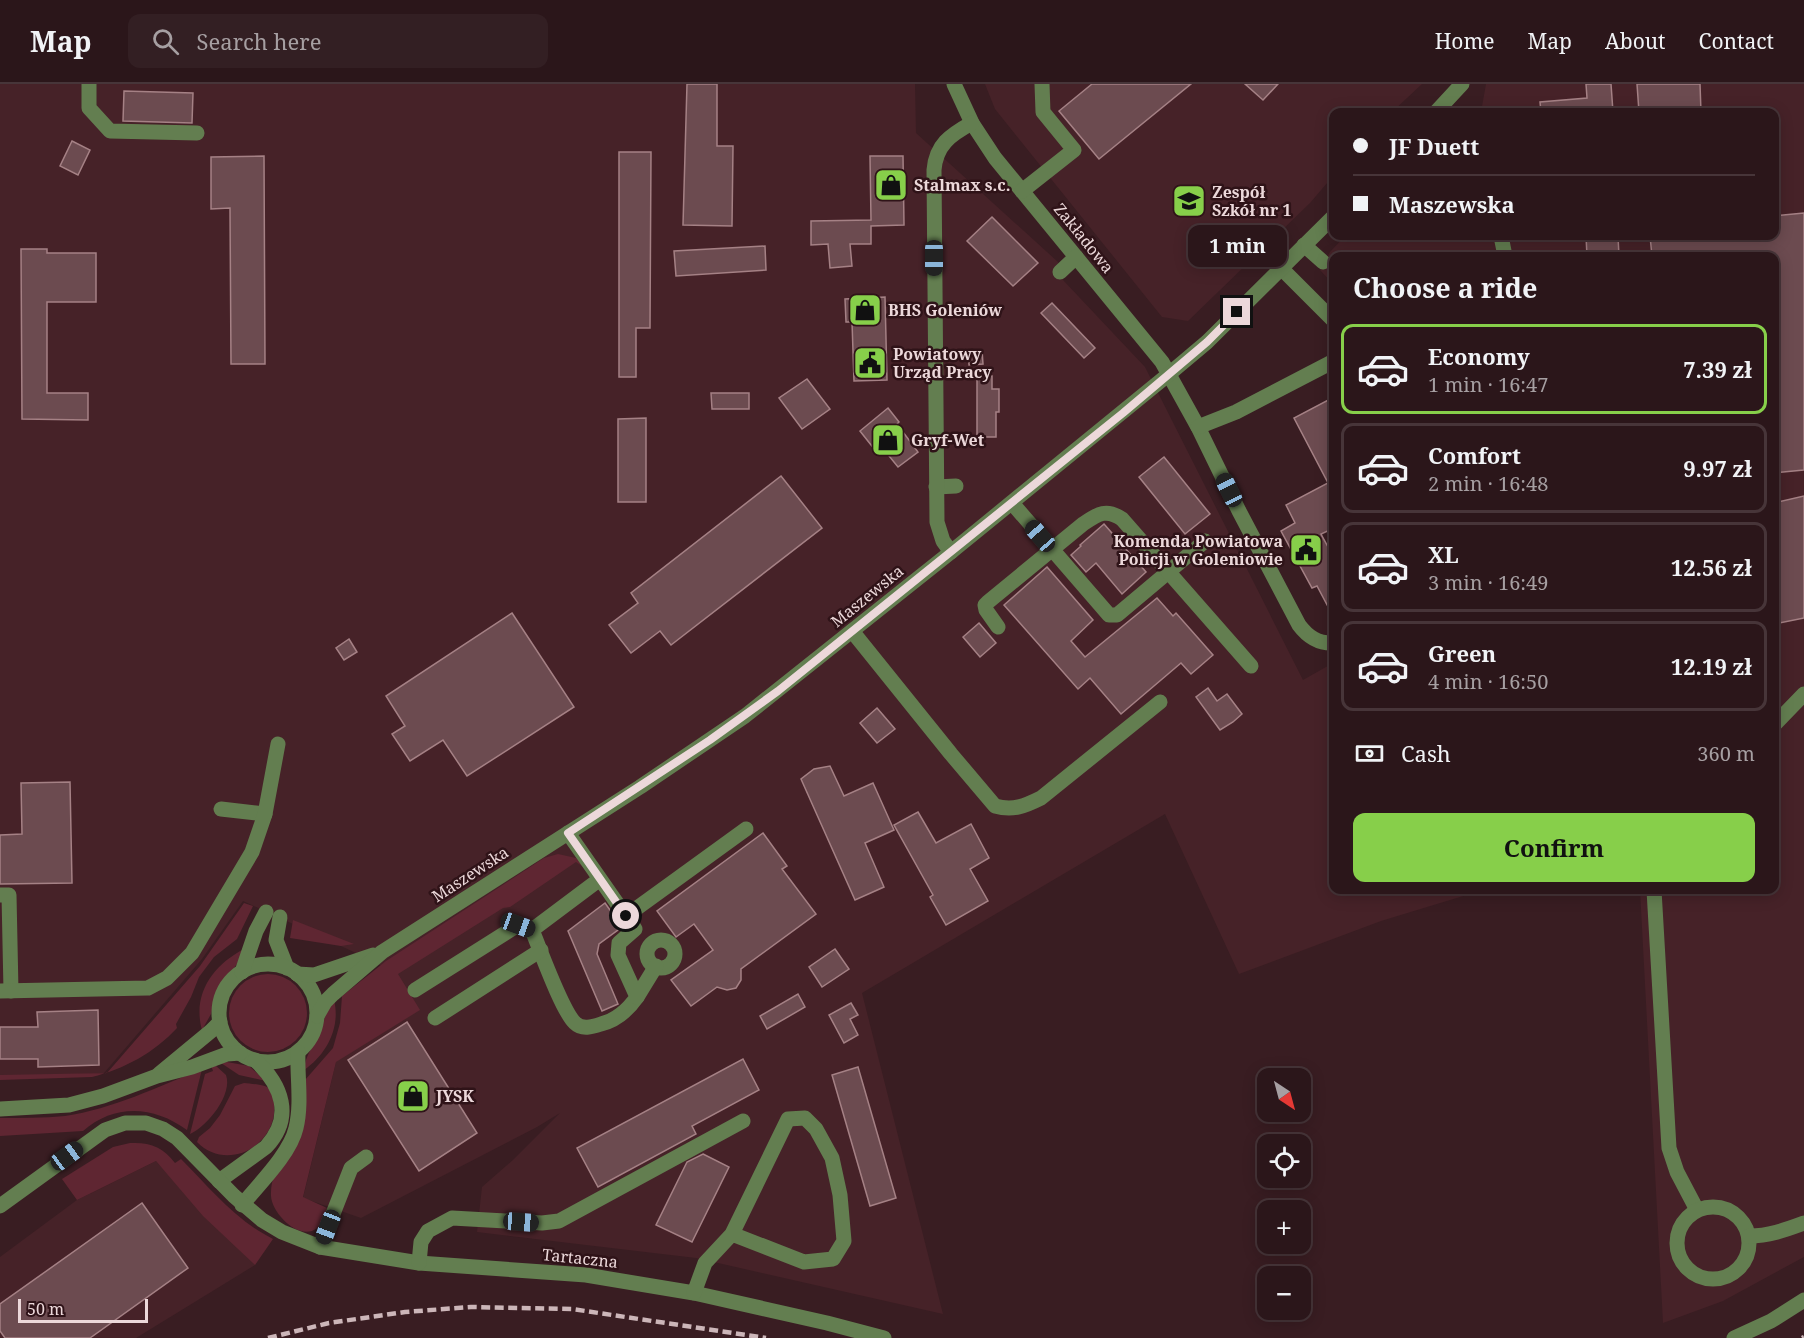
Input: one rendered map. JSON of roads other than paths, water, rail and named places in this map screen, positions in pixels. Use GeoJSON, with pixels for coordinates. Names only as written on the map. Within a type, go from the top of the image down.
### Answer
{"type":"FeatureCollection","features":[{"type":"Feature","properties":{"kind":"street"},"geometry":{"type":"LineString","coordinates":[[89,84],[89,108],[110,130],[197,133]]}},
{"type":"Feature","properties":{"kind":"street","name":"Zakładowa"},"geometry":{"type":"LineString","coordinates":[[954,84],[972,123],[995,158],[1162,362],[1198,427],[1239,512],[1299,625],[1307,635],[1318,642],[1329,643]]}},
{"type":"Feature","properties":{"kind":"street"},"geometry":{"type":"LineString","coordinates":[[1022,191],[1074,150],[1043,112],[1042,84]]}},
{"type":"Feature","properties":{"kind":"street"},"geometry":{"type":"LineString","coordinates":[[1445,108],[1462,84]]}},
{"type":"Feature","properties":{"kind":"street"},"geometry":{"type":"LineString","coordinates":[[951,552],[938,529],[936,487],[934,170],[935,157],[939,149],[950,137],[972,123]]}},
{"type":"Feature","properties":{"kind":"street","name":"Maszewska"},"geometry":{"type":"LineString","coordinates":[[317,1016],[333,994],[381,952],[568,833],[736,722],[852,631],[1207,342],[1329,221]]}},
{"type":"Feature","properties":{"kind":"street"},"geometry":{"type":"LineString","coordinates":[[1304,245],[1323,262]]}},
{"type":"Feature","properties":{"kind":"street"},"geometry":{"type":"LineString","coordinates":[[1060,272],[1076,257]]}},
{"type":"Feature","properties":{"kind":"street"},"geometry":{"type":"LineString","coordinates":[[1281,268],[1329,316]]}},
{"type":"Feature","properties":{"kind":"street"},"geometry":{"type":"LineString","coordinates":[[1198,427],[1236,412],[1329,364]]}},
{"type":"Feature","properties":{"kind":"street"},"geometry":{"type":"LineString","coordinates":[[936,487],[956,486]]}},
{"type":"Feature","properties":{"kind":"street"},"geometry":{"type":"LineString","coordinates":[[1012,503],[1109,615],[1113,616],[1205,541]]}},
{"type":"Feature","properties":{"kind":"street"},"geometry":{"type":"LineString","coordinates":[[998,627],[985,605],[1099,513],[1107,512],[1122,519],[1251,666]]}},
{"type":"Feature","properties":{"kind":"street"},"geometry":{"type":"LineString","coordinates":[[852,631],[995,806],[1006,809],[1021,807],[1041,798],[1160,702]]}},
{"type":"Feature","properties":{"kind":"street"},"geometry":{"type":"LineString","coordinates":[[1779,720],[1804,694]]}},
{"type":"Feature","properties":{"kind":"street"},"geometry":{"type":"LineString","coordinates":[[0,895],[9,894],[5,991],[148,988],[166,978],[192,953],[252,852],[265,814],[278,744]]}},
{"type":"Feature","properties":{"kind":"street"},"geometry":{"type":"LineString","coordinates":[[221,809],[265,814]]}},
{"type":"Feature","properties":{"kind":"street"},"geometry":{"type":"LineString","coordinates":[[637,997],[618,955],[619,943],[631,922],[746,829]]}},
{"type":"Feature","properties":{"kind":"street"},"geometry":{"type":"LineString","coordinates":[[568,833],[631,922],[653,942]]}},
{"type":"Feature","properties":{"kind":"street"},"geometry":{"type":"LineString","coordinates":[[532,930],[600,879]]}},
{"type":"Feature","properties":{"kind":"street"},"geometry":{"type":"LineString","coordinates":[[1654,894],[1669,1148],[1677,1173],[1697,1210]]}},
{"type":"Feature","properties":{"kind":"street"},"geometry":{"type":"LineString","coordinates":[[242,972],[256,931],[273,914],[276,940],[292,971]]}},
{"type":"Feature","properties":{"kind":"street"},"geometry":{"type":"LineString","coordinates":[[415,990],[518,925],[532,930],[566,1011],[575,1024],[586,1028],[605,1023],[628,1011],[656,966]]}},
{"type":"Feature","properties":{"kind":"street"},"geometry":{"type":"LineString","coordinates":[[667,941],[674,947],[675,957],[670,965],[656,966],[650,961],[647,953],[653,942],[667,941]]}},
{"type":"Feature","properties":{"kind":"street"},"geometry":{"type":"LineString","coordinates":[[435,1018],[541,950]]}},
{"type":"Feature","properties":{"kind":"street","name":"Maszewska"},"geometry":{"type":"LineString","coordinates":[[292,971],[314,975],[381,952]]}},
{"type":"Feature","properties":{"kind":"street"},"geometry":{"type":"LineString","coordinates":[[264,964],[292,971],[304,980],[314,997],[317,1016],[311,1036],[298,1052],[282,1060],[264,1062],[240,1053],[229,1042],[220,1022],[219,1010],[226,988],[242,972],[253,966],[264,964]]}},
{"type":"Feature","properties":{"kind":"street"},"geometry":{"type":"LineString","coordinates":[[157,1076],[220,1022]]}},
{"type":"Feature","properties":{"kind":"street"},"geometry":{"type":"LineString","coordinates":[[242,1205],[284,1152],[294,1135],[298,1113],[298,1052]]}},
{"type":"Feature","properties":{"kind":"street"},"geometry":{"type":"LineString","coordinates":[[0,1109],[69,1105],[103,1096],[227,1054],[240,1053]]}},
{"type":"Feature","properties":{"kind":"street"},"geometry":{"type":"LineString","coordinates":[[219,1181],[266,1147],[277,1134],[282,1119],[282,1102],[277,1086],[270,1074],[255,1060]]}},
{"type":"Feature","properties":{"kind":"street"},"geometry":{"type":"LineString","coordinates":[[694,1293],[705,1263],[732,1234],[789,1119],[805,1118],[816,1129],[832,1158],[840,1195],[844,1240],[833,1259],[804,1262],[732,1234]]}},
{"type":"Feature","properties":{"kind":"street"},"geometry":{"type":"LineString","coordinates":[[419,1263],[421,1242],[428,1231],[452,1218],[542,1223],[559,1221],[743,1121]]}},
{"type":"Feature","properties":{"kind":"street","name":"Tartaczna"},"geometry":{"type":"LineString","coordinates":[[0,1206],[95,1136],[125,1123],[146,1123],[170,1133],[185,1145],[242,1205],[282,1232],[320,1247],[419,1263],[586,1275],[694,1293],[884,1338]]}},
{"type":"Feature","properties":{"kind":"street"},"geometry":{"type":"LineString","coordinates":[[320,1247],[351,1168],[366,1157]]}},
{"type":"Feature","properties":{"kind":"street"},"geometry":{"type":"LineString","coordinates":[[1708,1206],[1719,1206],[1730,1210],[1745,1226],[1749,1236],[1746,1259],[1739,1269],[1730,1275],[1719,1279],[1707,1279],[1687,1269],[1680,1259],[1677,1248],[1680,1226],[1687,1216],[1697,1210],[1708,1206]]}},
{"type":"Feature","properties":{"kind":"street"},"geometry":{"type":"LineString","coordinates":[[1749,1236],[1764,1236],[1804,1223]]}},
{"type":"Feature","properties":{"kind":"street"},"geometry":{"type":"LineString","coordinates":[[1734,1338],[1771,1321],[1804,1300]]}},
{"type":"Feature","properties":{"kind":"railway"},"geometry":{"type":"LineString","coordinates":[[268,1338],[329,1323],[405,1312],[471,1307],[572,1309],[766,1338]]}},
{"type":"Feature","properties":{"kind":"place","name":"Stalmax s.c."},"geometry":{"type":"Point","coordinates":[891,185]}},
{"type":"Feature","properties":{"kind":"place","name":"Zespół Szkół nr 1"},"geometry":{"type":"Point","coordinates":[1189,201]}},
{"type":"Feature","properties":{"kind":"place","name":"BHS Goleniów"},"geometry":{"type":"Point","coordinates":[865,310]}},
{"type":"Feature","properties":{"kind":"place","name":"Powiatowy Urząd Pracy"},"geometry":{"type":"Point","coordinates":[870,363]}},
{"type":"Feature","properties":{"kind":"place","name":"Gryf-Wet"},"geometry":{"type":"Point","coordinates":[888,440]}},
{"type":"Feature","properties":{"kind":"place","name":"Komenda Powiatowa Policji w Goleniowie"},"geometry":{"type":"Point","coordinates":[1306,550]}},
{"type":"Feature","properties":{"kind":"place","name":"JYSK"},"geometry":{"type":"Point","coordinates":[413,1096]}}]}
